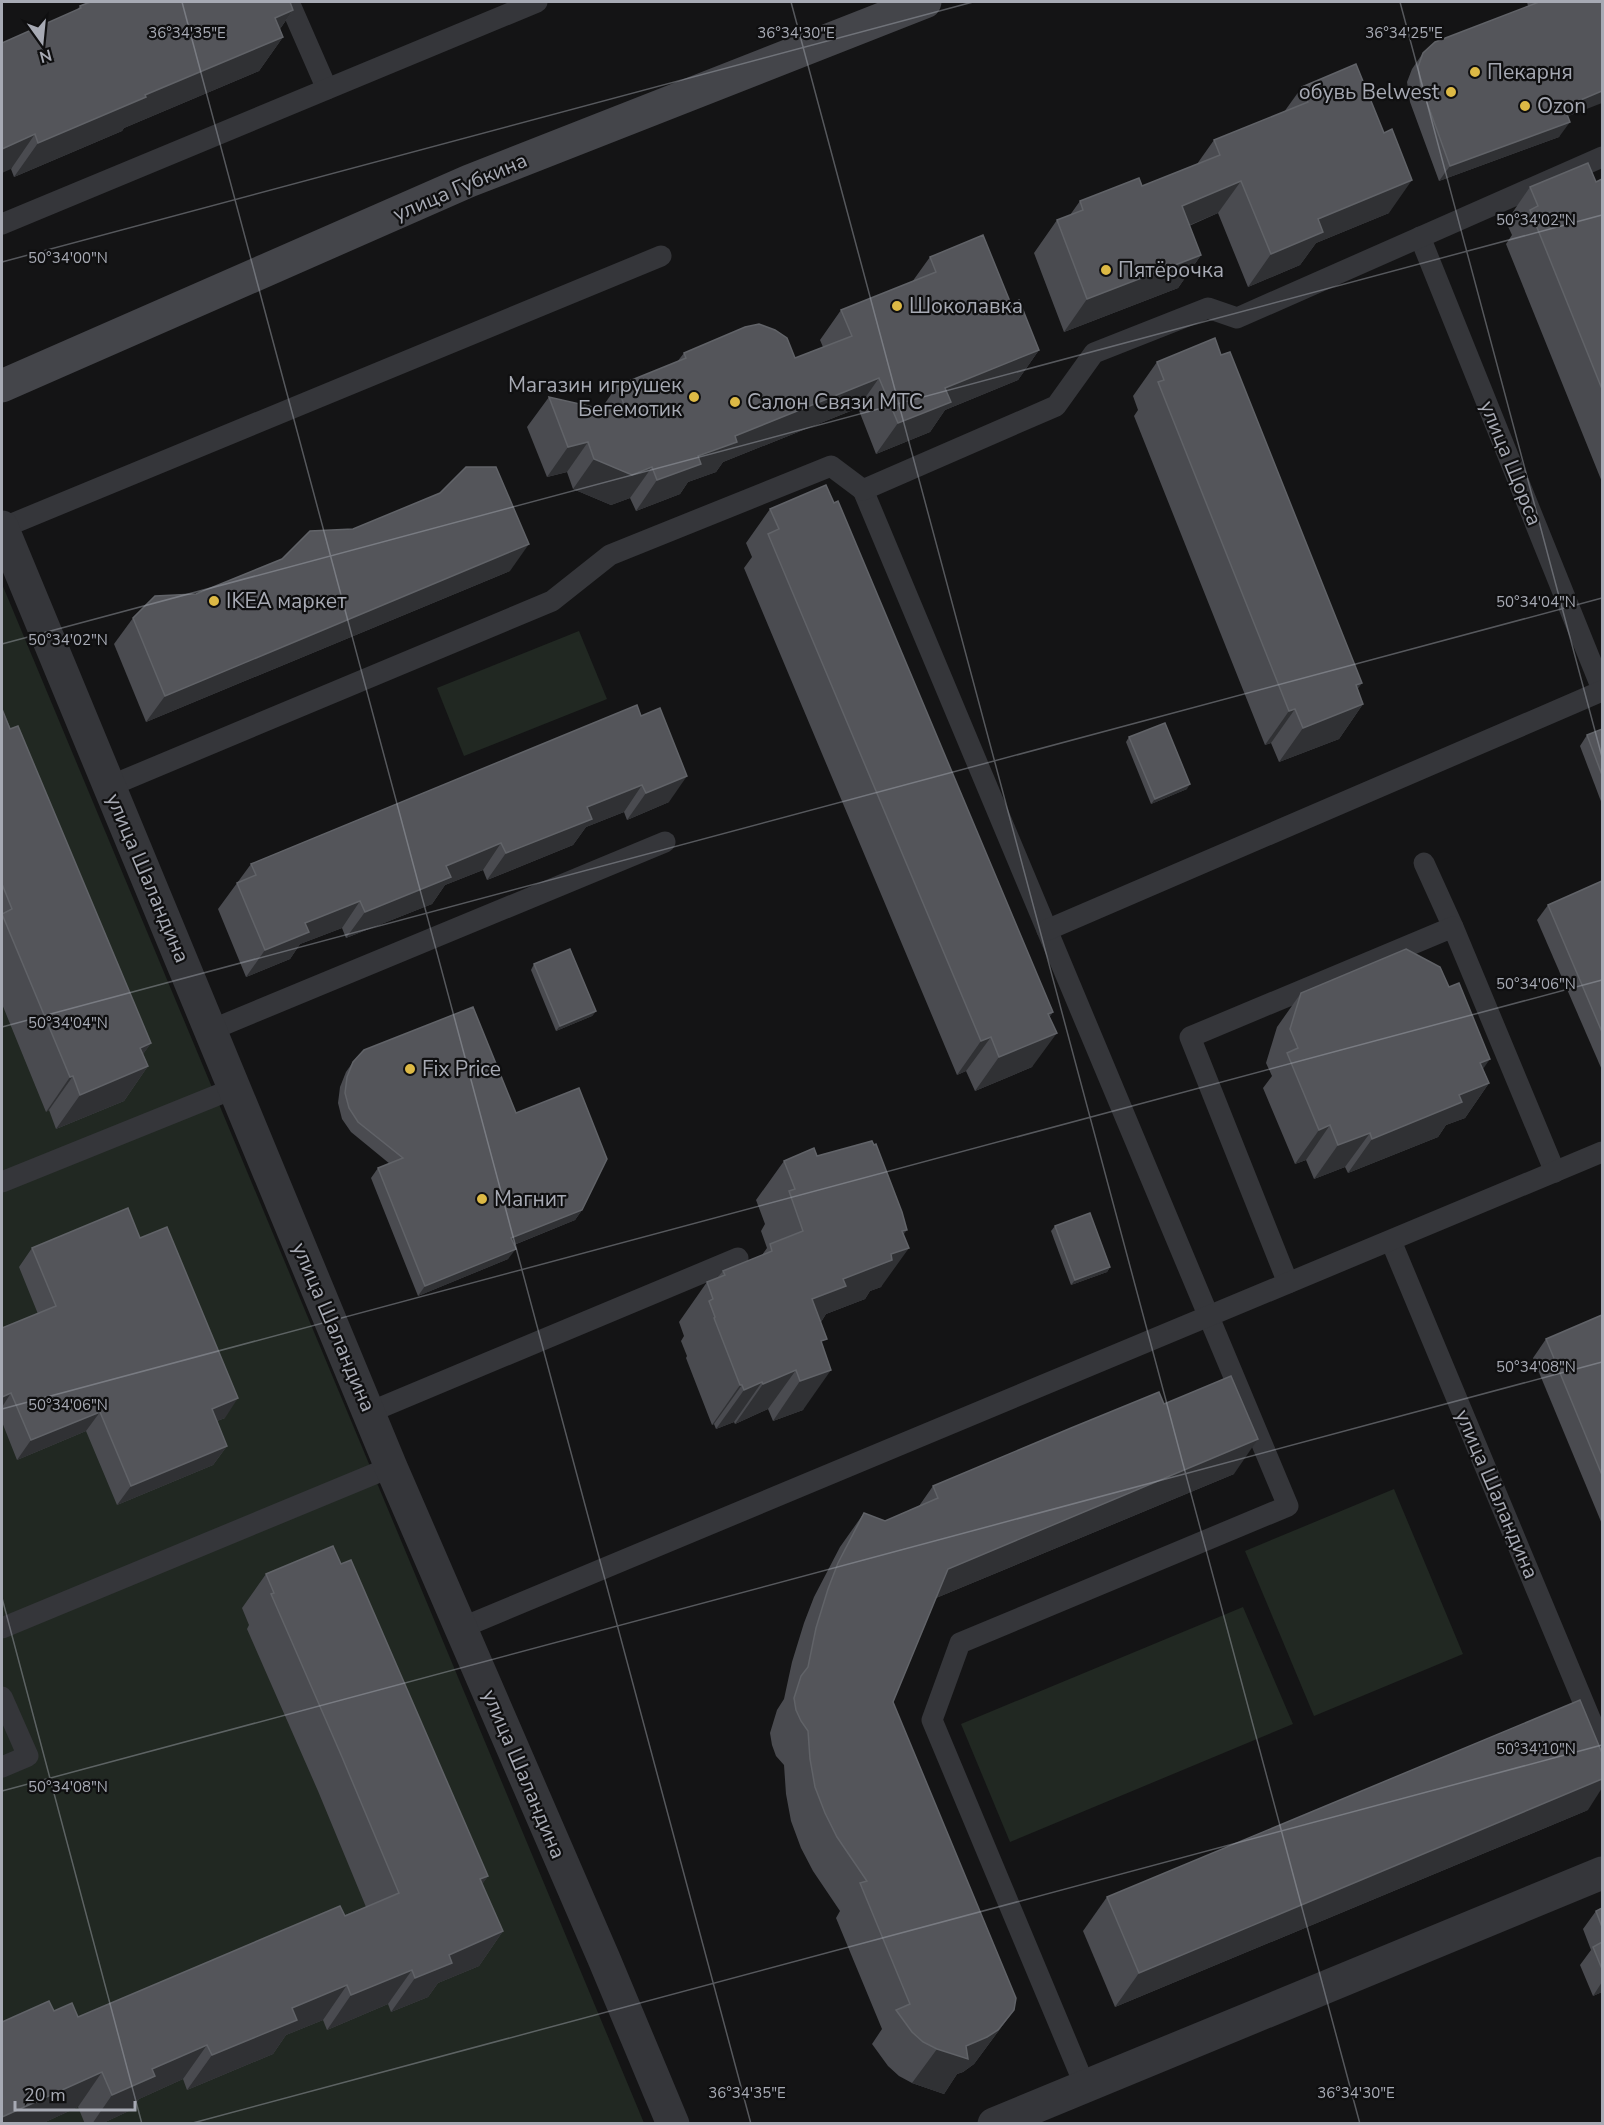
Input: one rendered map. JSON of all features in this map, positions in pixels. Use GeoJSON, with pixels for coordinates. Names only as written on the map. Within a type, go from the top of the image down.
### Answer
{"type":"FeatureCollection","features":[{"type":"Feature","properties":{"kind":"main road","name":"улица Губкина"},"geometry":{"type":"LineString","coordinates":[[2,386],[470,182],[925,2]]}},
{"type":"Feature","properties":{"kind":"street","name":"улица Шаландина"},"geometry":{"type":"LineString","coordinates":[[2,527],[391,1467],[673,2124]]}},
{"type":"Feature","properties":{"kind":"street"},"geometry":{"type":"LineString","coordinates":[[994,2124],[1602,1873]]}},
{"type":"Feature","properties":{"kind":"lane"},"geometry":{"type":"LineString","coordinates":[[290,2],[327,89]]}},
{"type":"Feature","properties":{"kind":"lane"},"geometry":{"type":"LineString","coordinates":[[2,224],[537,2]]}},
{"type":"Feature","properties":{"kind":"lane"},"geometry":{"type":"LineString","coordinates":[[863,490],[1056,406],[1094,353],[1208,308],[1237,318],[1602,157]]}},
{"type":"Feature","properties":{"kind":"lane","name":"улица Щорса"},"geometry":{"type":"LineString","coordinates":[[1420,237],[1602,690]]}},
{"type":"Feature","properties":{"kind":"lane"},"geometry":{"type":"LineString","coordinates":[[2,527],[661,256]]}},
{"type":"Feature","properties":{"kind":"lane"},"geometry":{"type":"LineString","coordinates":[[110,786],[552,601],[610,555],[831,466],[863,490],[1288,1506],[960,1643],[932,1720],[1085,2086]]}},
{"type":"Feature","properties":{"kind":"lane"},"geometry":{"type":"LineString","coordinates":[[1047,930],[1602,690]]}},
{"type":"Feature","properties":{"kind":"lane"},"geometry":{"type":"LineString","coordinates":[[211,1030],[665,842]]}},
{"type":"Feature","properties":{"kind":"lane"},"geometry":{"type":"LineString","coordinates":[[1424,863],[1556,1172]]}},
{"type":"Feature","properties":{"kind":"lane"},"geometry":{"type":"LineString","coordinates":[[1288,1283],[1190,1037],[1453,927]]}},
{"type":"Feature","properties":{"kind":"lane"},"geometry":{"type":"LineString","coordinates":[[2,1182],[235,1088]]}},
{"type":"Feature","properties":{"kind":"lane"},"geometry":{"type":"LineString","coordinates":[[461,1628],[1602,1152]]}},
{"type":"Feature","properties":{"kind":"lane","name":"улица Шаландина"},"geometry":{"type":"LineString","coordinates":[[1391,1241],[1602,1747]]}},
{"type":"Feature","properties":{"kind":"lane"},"geometry":{"type":"LineString","coordinates":[[370,1412],[738,1258]]}},
{"type":"Feature","properties":{"kind":"lane"},"geometry":{"type":"LineString","coordinates":[[2,1628],[391,1467]]}},
{"type":"Feature","properties":{"kind":"lane"},"geometry":{"type":"LineString","coordinates":[[2,1697],[27,1756],[2,1767]]}},
{"type":"Feature","properties":{"kind":"shaded area"},"geometry":{"type":"Polygon","coordinates":[[[2,584],[644,2123],[2,2123],[2,584]]]}},
{"type":"Feature","properties":{"kind":"shaded area"},"geometry":{"type":"Polygon","coordinates":[[[579,631],[607,699],[464,756],[437,688],[579,631]]]}},
{"type":"Feature","properties":{"kind":"shaded area"},"geometry":{"type":"Polygon","coordinates":[[[1394,1489],[1463,1654],[1314,1716],[1245,1551],[1394,1489]]]}},
{"type":"Feature","properties":{"kind":"shaded area"},"geometry":{"type":"Polygon","coordinates":[[[1243,1607],[1293,1724],[1010,1842],[961,1724],[1243,1607]]]}},
{"type":"Feature","properties":{"kind":"building"},"geometry":{"type":"Polygon","coordinates":[[[90,2],[290,2],[293,10],[275,18],[283,37],[38,143],[35,134],[2,149],[2,43],[90,2]]]}},
{"type":"Feature","properties":{"kind":"building"},"geometry":{"type":"Polygon","coordinates":[[[1539,2],[1602,2],[1602,91],[1564,107],[1570,122],[1450,166],[1421,86],[1418,67],[1423,53],[1435,42],[1539,2]]]}},
{"type":"Feature","properties":{"kind":"building"},"geometry":{"type":"Polygon","coordinates":[[[1356,64],[1384,133],[1392,129],[1412,180],[1318,219],[1323,232],[1271,254],[1241,181],[1182,206],[1201,255],[1087,299],[1057,220],[1083,210],[1080,201],[1139,178],[1142,186],[1220,155],[1214,140],[1308,102],[1302,87],[1356,64]]]}},
{"type":"Feature","properties":{"kind":"building"},"geometry":{"type":"Polygon","coordinates":[[[1588,163],[1596,182],[1602,179],[1602,389],[1530,210],[1538,206],[1530,187],[1588,163]]]}},
{"type":"Feature","properties":{"kind":"building"},"geometry":{"type":"Polygon","coordinates":[[[983,235],[1011,304],[1019,300],[1039,350],[945,388],[951,402],[898,423],[879,378],[735,436],[737,442],[698,456],[701,464],[657,480],[652,467],[632,475],[594,459],[588,442],[568,447],[549,397],[628,415],[617,386],[686,358],[684,353],[745,327],[759,324],[787,338],[795,358],[852,336],[841,310],[936,272],[930,257],[983,235]]]}},
{"type":"Feature","properties":{"kind":"building"},"geometry":{"type":"Polygon","coordinates":[[[1215,338],[1221,355],[1230,352],[1362,683],[1356,685],[1363,704],[1303,728],[1295,709],[1289,711],[1158,382],[1164,380],[1157,362],[1215,338]]]}},
{"type":"Feature","properties":{"kind":"building"},"geometry":{"type":"Polygon","coordinates":[[[466,467],[496,467],[529,544],[165,696],[133,618],[155,596],[196,594],[282,559],[310,531],[353,529],[440,493],[466,467]]]}},
{"type":"Feature","properties":{"kind":"building"},"geometry":{"type":"Polygon","coordinates":[[[826,485],[834,503],[838,501],[1053,1012],[1048,1014],[1057,1033],[999,1057],[991,1037],[981,1041],[768,534],[779,529],[770,509],[826,485]]]}},
{"type":"Feature","properties":{"kind":"building"},"geometry":{"type":"Polygon","coordinates":[[[637,705],[641,716],[660,708],[687,776],[646,793],[642,785],[587,807],[592,819],[506,853],[501,843],[446,866],[451,877],[365,912],[360,901],[305,923],[309,932],[265,950],[237,883],[256,875],[251,864],[637,705]]]}},
{"type":"Feature","properties":{"kind":"building"},"geometry":{"type":"Polygon","coordinates":[[[2,709],[10,729],[18,726],[151,1043],[140,1048],[148,1066],[80,1095],[73,1076],[70,1077],[2,914],[12,909],[2,884],[2,709]]]}},
{"type":"Feature","properties":{"kind":"building"},"geometry":{"type":"Polygon","coordinates":[[[1165,723],[1190,784],[1155,799],[1129,737],[1165,723]]]}},
{"type":"Feature","properties":{"kind":"building"},"geometry":{"type":"Polygon","coordinates":[[[1602,729],[1602,775],[1587,735],[1602,729]]]}},
{"type":"Feature","properties":{"kind":"building"},"geometry":{"type":"Polygon","coordinates":[[[1602,881],[1602,1032],[1548,905],[1602,881]]]}},
{"type":"Feature","properties":{"kind":"building"},"geometry":{"type":"Polygon","coordinates":[[[570,949],[596,1011],[560,1026],[534,964],[570,949]]]}},
{"type":"Feature","properties":{"kind":"building"},"geometry":{"type":"Polygon","coordinates":[[[1406,949],[1440,967],[1449,987],[1459,983],[1490,1059],[1480,1063],[1489,1083],[1459,1095],[1462,1102],[1372,1139],[1370,1133],[1338,1145],[1330,1125],[1319,1130],[1287,1053],[1298,1048],[1290,1029],[1301,993],[1406,949]]]}},
{"type":"Feature","properties":{"kind":"building"},"geometry":{"type":"Polygon","coordinates":[[[473,1007],[516,1113],[579,1088],[607,1159],[582,1210],[511,1238],[516,1249],[425,1286],[378,1168],[403,1158],[358,1122],[349,1108],[345,1093],[347,1077],[353,1062],[364,1050],[473,1007]]]}},
{"type":"Feature","properties":{"kind":"building"},"geometry":{"type":"Polygon","coordinates":[[[872,1141],[874,1145],[876,1144],[902,1212],[907,1230],[902,1231],[909,1248],[891,1254],[892,1260],[843,1279],[846,1286],[812,1299],[827,1339],[821,1341],[831,1370],[800,1381],[796,1370],[744,1390],[714,1318],[709,1301],[713,1299],[707,1282],[725,1275],[723,1271],[772,1251],[770,1244],[803,1231],[789,1191],[795,1189],[784,1161],[814,1148],[817,1156],[872,1141]]]}},
{"type":"Feature","properties":{"kind":"building"},"geometry":{"type":"Polygon","coordinates":[[[128,1208],[140,1238],[167,1227],[238,1398],[212,1409],[227,1446],[131,1486],[100,1412],[31,1440],[11,1393],[2,1397],[2,1328],[56,1306],[32,1248],[128,1208]]]}},
{"type":"Feature","properties":{"kind":"building"},"geometry":{"type":"Polygon","coordinates":[[[1090,1213],[1110,1267],[1075,1280],[1055,1226],[1090,1213]]]}},
{"type":"Feature","properties":{"kind":"building"},"geometry":{"type":"Polygon","coordinates":[[[1602,1315],[1602,1475],[1546,1339],[1602,1315]]]}},
{"type":"Feature","properties":{"kind":"building"},"geometry":{"type":"Polygon","coordinates":[[[1231,1376],[1258,1439],[948,1569],[893,1702],[1016,1998],[1014,2010],[998,2030],[966,2046],[968,2059],[937,2049],[923,2042],[912,2032],[896,2010],[910,2004],[860,1883],[867,1881],[837,1837],[825,1813],[815,1787],[808,1731],[796,1710],[794,1698],[801,1676],[808,1667],[816,1628],[838,1563],[864,1513],[885,1521],[938,1498],[933,1486],[1071,1428],[1159,1392],[1164,1404],[1231,1376]]]}},
{"type":"Feature","properties":{"kind":"building"},"geometry":{"type":"Polygon","coordinates":[[[333,1546],[341,1564],[351,1560],[488,1876],[480,1879],[503,1931],[449,1955],[452,1963],[415,1978],[412,1970],[351,1995],[347,1985],[292,2008],[297,2020],[212,2055],[207,2045],[152,2069],[155,2076],[112,2095],[102,2072],[2,2117],[2,2022],[49,2001],[54,2011],[72,2003],[78,2017],[340,1906],[345,1916],[399,1893],[271,1594],[274,1593],[266,1574],[333,1546]]]}},
{"type":"Feature","properties":{"kind":"building"},"geometry":{"type":"Polygon","coordinates":[[[1580,1700],[1602,1753],[1602,1779],[1139,1973],[1107,1897],[1580,1700]]]}},
{"type":"Feature","properties":{"kind":"building"},"geometry":{"type":"Polygon","coordinates":[[[1602,1908],[1602,1927],[1596,1911],[1602,1908]]]}},
{"type":"Feature","properties":{"kind":"building"},"geometry":{"type":"Polygon","coordinates":[[[1602,1942],[1602,1969],[1593,1947],[1602,1942]]]}},
{"type":"Feature","properties":{"kind":"place","name":"Пекарня"},"geometry":{"type":"Point","coordinates":[1475,72]}},
{"type":"Feature","properties":{"kind":"place","name":"обувь Belwest"},"geometry":{"type":"Point","coordinates":[1451,92]}},
{"type":"Feature","properties":{"kind":"place","name":"Ozon"},"geometry":{"type":"Point","coordinates":[1525,106]}},
{"type":"Feature","properties":{"kind":"place","name":"Пятёрочка"},"geometry":{"type":"Point","coordinates":[1106,270]}},
{"type":"Feature","properties":{"kind":"place","name":"Шоколавка"},"geometry":{"type":"Point","coordinates":[897,306]}},
{"type":"Feature","properties":{"kind":"place","name":"Магазин игрушек Бегемотик"},"geometry":{"type":"Point","coordinates":[694,397]}},
{"type":"Feature","properties":{"kind":"place","name":"Салон Связи МТС"},"geometry":{"type":"Point","coordinates":[735,402]}},
{"type":"Feature","properties":{"kind":"place","name":"IKEA маркет"},"geometry":{"type":"Point","coordinates":[214,601]}},
{"type":"Feature","properties":{"kind":"place","name":"Fix Price"},"geometry":{"type":"Point","coordinates":[410,1069]}},
{"type":"Feature","properties":{"kind":"place","name":"Магнит"},"geometry":{"type":"Point","coordinates":[482,1199]}}]}
